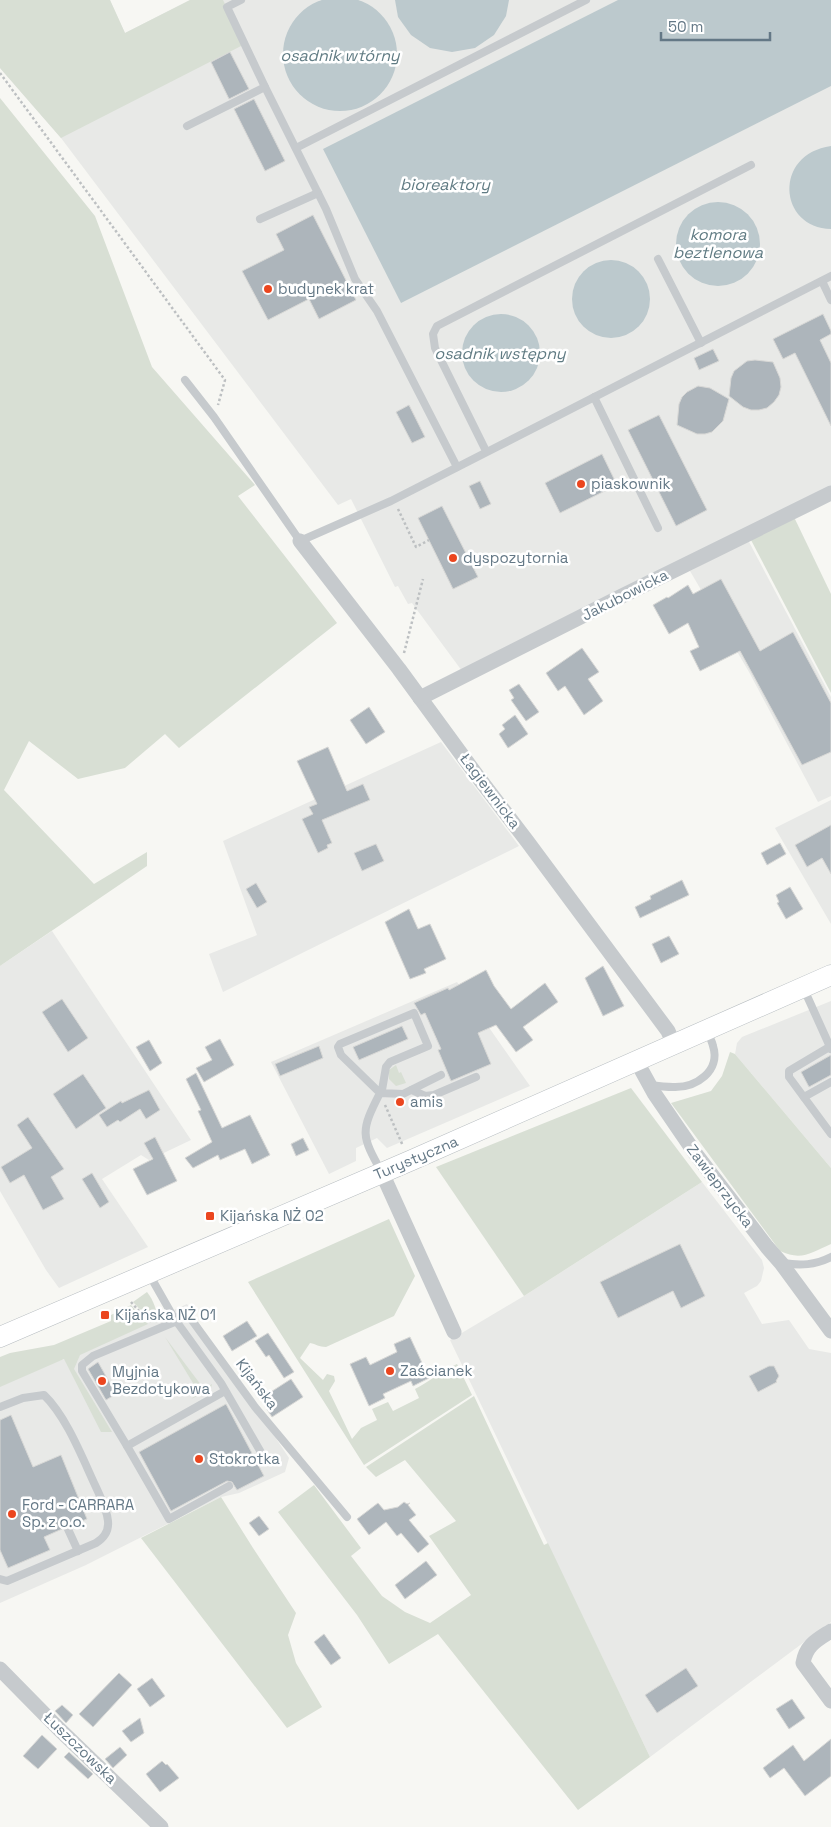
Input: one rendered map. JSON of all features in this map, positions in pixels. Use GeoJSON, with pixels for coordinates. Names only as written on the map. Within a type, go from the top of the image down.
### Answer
{"type":"FeatureCollection","features":[{"type":"Feature","properties":{"kind":"main road","name":"Turystyczna"},"geometry":{"type":"LineString","coordinates":[[0,1337],[382,1173],[831,975]]}},
{"type":"Feature","properties":{"kind":"street","name":"Jakubowicka"},"geometry":{"type":"LineString","coordinates":[[420,698],[831,493]]}},
{"type":"Feature","properties":{"kind":"street","name":"Łagiewnicka"},"geometry":{"type":"LineString","coordinates":[[300,541],[399,669],[668,1032],[674,1045]]}},
{"type":"Feature","properties":{"kind":"street","name":"Zawieprzycka"},"geometry":{"type":"LineString","coordinates":[[636,1062],[695,1153],[766,1247],[781,1263],[831,1331]]}},
{"type":"Feature","properties":{"kind":"street"},"geometry":{"type":"LineString","coordinates":[[382,1173],[454,1332]]}},
{"type":"Feature","properties":{"kind":"street"},"geometry":{"type":"LineString","coordinates":[[831,1630],[805,1651],[803,1663],[831,1701]]}},
{"type":"Feature","properties":{"kind":"street","name":"Łuszczowska"},"geometry":{"type":"LineString","coordinates":[[0,1669],[161,1827]]}},
{"type":"Feature","properties":{"kind":"lane"},"geometry":{"type":"LineString","coordinates":[[241,0],[225,3],[318,193],[356,279],[377,311],[456,467]]}},
{"type":"Feature","properties":{"kind":"lane"},"geometry":{"type":"LineString","coordinates":[[296,148],[586,0]]}},
{"type":"Feature","properties":{"kind":"lane"},"geometry":{"type":"LineString","coordinates":[[187,126],[265,87]]}},
{"type":"Feature","properties":{"kind":"lane"},"geometry":{"type":"LineString","coordinates":[[486,451],[435,348],[434,330],[450,319],[750,165]]}},
{"type":"Feature","properties":{"kind":"lane"},"geometry":{"type":"LineString","coordinates":[[260,219],[318,193]]}},
{"type":"Feature","properties":{"kind":"lane"},"geometry":{"type":"LineString","coordinates":[[658,259],[701,342]]}},
{"type":"Feature","properties":{"kind":"lane"},"geometry":{"type":"LineString","coordinates":[[185,380],[214,417],[300,541],[391,501],[831,276]]}},
{"type":"Feature","properties":{"kind":"lane"},"geometry":{"type":"LineString","coordinates":[[822,281],[831,300]]}},
{"type":"Feature","properties":{"kind":"lane"},"geometry":{"type":"LineString","coordinates":[[594,397],[658,528]]}},
{"type":"Feature","properties":{"kind":"lane"},"geometry":{"type":"LineString","coordinates":[[803,988],[831,1047],[814,1060],[789,1071],[789,1077],[831,1134]]}},
{"type":"Feature","properties":{"kind":"lane"},"geometry":{"type":"LineString","coordinates":[[382,1173],[368,1147],[365,1131],[370,1113],[380,1093],[386,1067],[390,1062],[428,1046],[414,1012],[343,1042],[338,1047],[340,1055],[380,1093],[403,1094],[441,1075]]}},
{"type":"Feature","properties":{"kind":"lane"},"geometry":{"type":"LineString","coordinates":[[650,1085],[675,1088],[687,1086],[698,1082],[709,1073],[714,1058],[714,1047],[706,1030]]}},
{"type":"Feature","properties":{"kind":"lane"},"geometry":{"type":"LineString","coordinates":[[412,1090],[425,1096],[434,1095],[476,1077]]}},
{"type":"Feature","properties":{"kind":"lane"},"geometry":{"type":"LineString","coordinates":[[804,1097],[827,1082]]}},
{"type":"Feature","properties":{"kind":"lane"},"geometry":{"type":"LineString","coordinates":[[781,1263],[799,1266],[831,1257]]}},
{"type":"Feature","properties":{"kind":"lane"},"geometry":{"type":"LineString","coordinates":[[149,1273],[175,1319],[225,1391],[266,1461]]}},
{"type":"Feature","properties":{"kind":"lane","name":"Kijańska"},"geometry":{"type":"LineString","coordinates":[[175,1319],[183,1316],[191,1319],[256,1407],[347,1517]]}},
{"type":"Feature","properties":{"kind":"lane"},"geometry":{"type":"LineString","coordinates":[[175,1319],[155,1330],[93,1356],[82,1365],[82,1371],[128,1446],[169,1519],[229,1486]]}},
{"type":"Feature","properties":{"kind":"lane"},"geometry":{"type":"LineString","coordinates":[[128,1446],[225,1391]]}},
{"type":"Feature","properties":{"kind":"lane"},"geometry":{"type":"LineString","coordinates":[[0,1407],[23,1398],[44,1395],[51,1402],[74,1440],[102,1502],[108,1521],[107,1532],[101,1539],[78,1551],[7,1581],[0,1579]]}},
{"type":"Feature","properties":{"kind":"lane"},"geometry":{"type":"LineString","coordinates":[[67,1527],[78,1551]]}},
{"type":"Feature","properties":{"kind":"path"},"geometry":{"type":"LineString","coordinates":[[0,73],[225,380],[214,417]]}},
{"type":"Feature","properties":{"kind":"path"},"geometry":{"type":"LineString","coordinates":[[399,669],[423,579]]}},
{"type":"Feature","properties":{"kind":"path"},"geometry":{"type":"LineString","coordinates":[[380,1093],[403,1147]]}},
{"type":"Feature","properties":{"kind":"path"},"geometry":{"type":"LineString","coordinates":[[131,1302],[155,1330]]}},
{"type":"Feature","properties":{"kind":"shaded area"},"geometry":{"type":"Polygon","coordinates":[[[0,0],[110,0],[125,33],[190,0],[831,0],[831,487],[462,671],[412,603],[408,604],[398,586],[395,587],[351,499],[338,505],[61,138],[0,68],[0,0]]]}},
{"type":"Feature","properties":{"kind":"shaded area"},"geometry":{"type":"Polygon","coordinates":[[[0,0],[110,0],[125,33],[190,0],[223,0],[245,44],[61,138],[0,68],[0,0]]]}},
{"type":"Feature","properties":{"kind":"shaded area"},"geometry":{"type":"Polygon","coordinates":[[[0,98],[95,216],[152,367],[255,485],[238,496],[337,623],[179,748],[165,734],[125,768],[78,779],[29,741],[4,790],[94,884],[147,852],[147,866],[0,966],[0,98]]]}},
{"type":"Feature","properties":{"kind":"shaded area"},"geometry":{"type":"Polygon","coordinates":[[[794,517],[831,594],[831,693],[751,540],[794,517]]]}},
{"type":"Feature","properties":{"kind":"shaded area"},"geometry":{"type":"Polygon","coordinates":[[[748,540],[831,697],[831,796],[818,802],[749,672],[690,571],[748,540]]]}},
{"type":"Feature","properties":{"kind":"shaded area"},"geometry":{"type":"Polygon","coordinates":[[[441,742],[519,846],[223,992],[209,954],[257,935],[223,841],[441,742]]]}},
{"type":"Feature","properties":{"kind":"shaded area"},"geometry":{"type":"Polygon","coordinates":[[[831,800],[831,924],[775,828],[831,800]]]}},
{"type":"Feature","properties":{"kind":"shaded area"},"geometry":{"type":"Polygon","coordinates":[[[52,931],[191,1140],[149,1160],[141,1155],[102,1179],[148,1247],[59,1288],[46,1270],[0,1191],[0,966],[52,931]]]}},
{"type":"Feature","properties":{"kind":"shaded area"},"geometry":{"type":"Polygon","coordinates":[[[457,982],[530,1086],[387,1148],[377,1138],[356,1148],[356,1161],[329,1174],[271,1062],[457,982]]]}},
{"type":"Feature","properties":{"kind":"shaded area"},"geometry":{"type":"Polygon","coordinates":[[[831,1001],[831,1168],[735,1054],[737,1043],[742,1037],[831,1001]]]}},
{"type":"Feature","properties":{"kind":"shaded area"},"geometry":{"type":"Polygon","coordinates":[[[730,1052],[735,1054],[831,1168],[831,1244],[812,1253],[800,1256],[780,1251],[671,1103],[711,1091],[722,1076],[730,1052]]]}},
{"type":"Feature","properties":{"kind":"shaded area"},"geometry":{"type":"Polygon","coordinates":[[[396,1065],[406,1083],[396,1086],[389,1079],[389,1070],[396,1065]]]}},
{"type":"Feature","properties":{"kind":"shaded area"},"geometry":{"type":"Polygon","coordinates":[[[631,1088],[702,1182],[524,1296],[436,1167],[631,1088]]]}},
{"type":"Feature","properties":{"kind":"shaded area"},"geometry":{"type":"Polygon","coordinates":[[[702,1182],[762,1260],[764,1268],[761,1281],[757,1286],[744,1293],[762,1324],[789,1320],[809,1349],[831,1353],[831,1622],[650,1757],[450,1340],[524,1296],[702,1182]]]}},
{"type":"Feature","properties":{"kind":"shaded area"},"geometry":{"type":"Polygon","coordinates":[[[389,1219],[415,1276],[394,1316],[326,1347],[310,1343],[300,1358],[323,1380],[327,1374],[334,1376],[335,1381],[329,1391],[352,1439],[361,1428],[377,1420],[372,1409],[388,1402],[393,1411],[419,1398],[415,1389],[457,1364],[472,1395],[364,1465],[248,1282],[389,1219]]]}},
{"type":"Feature","properties":{"kind":"shaded area"},"geometry":{"type":"Polygon","coordinates":[[[147,1292],[157,1314],[157,1321],[153,1323],[133,1302],[147,1292]]]}},
{"type":"Feature","properties":{"kind":"shaded area"},"geometry":{"type":"Polygon","coordinates":[[[187,1304],[236,1383],[255,1407],[289,1458],[285,1472],[239,1493],[221,1497],[86,1565],[0,1603],[0,1375],[65,1359],[187,1304]]]}},
{"type":"Feature","properties":{"kind":"shaded area"},"geometry":{"type":"Polygon","coordinates":[[[131,1305],[148,1324],[80,1355],[74,1369],[112,1432],[101,1432],[64,1359],[0,1387],[0,1357],[10,1353],[54,1345],[111,1321],[111,1315],[131,1305]]]}},
{"type":"Feature","properties":{"kind":"shaded area"},"geometry":{"type":"Polygon","coordinates":[[[165,1337],[201,1385],[202,1390],[212,1384],[211,1388],[191,1399],[199,1393],[165,1337]]]}},
{"type":"Feature","properties":{"kind":"shaded area"},"geometry":{"type":"Polygon","coordinates":[[[474,1396],[544,1545],[548,1543],[650,1757],[578,1810],[438,1634],[389,1664],[357,1615],[278,1512],[314,1485],[361,1548],[351,1556],[382,1596],[405,1612],[430,1623],[471,1595],[429,1536],[456,1521],[405,1460],[376,1477],[366,1467],[474,1396]]]}},
{"type":"Feature","properties":{"kind":"shaded area"},"geometry":{"type":"Polygon","coordinates":[[[221,1497],[296,1613],[288,1635],[296,1663],[322,1707],[287,1728],[141,1538],[221,1497]]]}},
{"type":"Feature","properties":{"kind":"water","name":"osadnik wtórny"},"geometry":{"type":"Polygon","coordinates":[[[340,-3],[362,1],[380,14],[393,32],[397,54],[393,76],[380,94],[362,107],[340,111],[318,107],[300,94],[287,76],[283,54],[287,32],[300,14],[318,1],[340,-3]]]}},
{"type":"Feature","properties":{"kind":"water","name":"osadnik wtórny"},"geometry":{"type":"Polygon","coordinates":[[[395,0],[509,0],[506,16],[494,35],[475,48],[452,52],[430,48],[411,35],[398,17],[395,0]]]}},
{"type":"Feature","properties":{"kind":"water","name":"bioreaktory"},"geometry":{"type":"Polygon","coordinates":[[[618,0],[831,0],[831,86],[401,303],[323,149],[618,0]]]}},
{"type":"Feature","properties":{"kind":"water","name":"komora beztlenowa"},"geometry":{"type":"Polygon","coordinates":[[[831,146],[831,229],[813,225],[800,217],[792,204],[789,190],[792,176],[799,162],[812,152],[831,146]]]}},
{"type":"Feature","properties":{"kind":"water","name":"komora beztlenowa"},"geometry":{"type":"Polygon","coordinates":[[[718,202],[741,209],[753,221],[760,244],[753,267],[741,279],[718,286],[695,279],[683,267],[676,244],[683,221],[695,209],[718,202]]]}},
{"type":"Feature","properties":{"kind":"water","name":"osadnik wstępny"},"geometry":{"type":"Polygon","coordinates":[[[611,260],[626,263],[639,271],[647,284],[650,299],[647,314],[639,327],[626,335],[611,338],[596,335],[583,327],[575,314],[572,299],[575,284],[583,271],[596,263],[611,260]]]}},
{"type":"Feature","properties":{"kind":"water","name":"osadnik wstępny"},"geometry":{"type":"Polygon","coordinates":[[[501,314],[516,317],[529,325],[537,338],[540,353],[537,368],[529,381],[516,389],[501,392],[486,389],[473,381],[465,368],[462,353],[465,338],[473,325],[486,317],[501,314]]]}},
{"type":"Feature","properties":{"kind":"building"},"geometry":{"type":"Polygon","coordinates":[[[230,52],[249,89],[229,99],[211,62],[230,52]]]}},
{"type":"Feature","properties":{"kind":"building"},"geometry":{"type":"Polygon","coordinates":[[[254,99],[285,161],[265,171],[234,109],[254,99]]]}},
{"type":"Feature","properties":{"kind":"building"},"geometry":{"type":"Polygon","coordinates":[[[313,215],[356,300],[319,319],[309,299],[268,320],[242,271],[284,250],[276,234],[313,215]]]}},
{"type":"Feature","properties":{"kind":"building"},"geometry":{"type":"Polygon","coordinates":[[[823,314],[831,331],[831,334],[820,340],[831,363],[831,426],[795,353],[783,359],[773,339],[823,314]]]}},
{"type":"Feature","properties":{"kind":"building"},"geometry":{"type":"Polygon","coordinates":[[[713,349],[719,361],[699,370],[694,358],[713,349]]]}},
{"type":"Feature","properties":{"kind":"building"},"geometry":{"type":"Polygon","coordinates":[[[747,361],[773,362],[780,378],[781,387],[779,395],[767,408],[751,410],[743,407],[729,396],[731,378],[734,371],[747,361]]]}},
{"type":"Feature","properties":{"kind":"building"},"geometry":{"type":"Polygon","coordinates":[[[698,386],[710,388],[729,399],[723,421],[712,432],[705,434],[697,434],[677,425],[679,404],[682,397],[698,386]]]}},
{"type":"Feature","properties":{"kind":"building"},"geometry":{"type":"Polygon","coordinates":[[[409,405],[425,437],[412,443],[396,412],[409,405]]]}},
{"type":"Feature","properties":{"kind":"building"},"geometry":{"type":"Polygon","coordinates":[[[659,415],[707,510],[676,526],[628,430],[659,415]]]}},
{"type":"Feature","properties":{"kind":"building","name":"piaskownik"},"geometry":{"type":"Polygon","coordinates":[[[602,454],[617,485],[560,513],[545,483],[602,454]]]}},
{"type":"Feature","properties":{"kind":"building"},"geometry":{"type":"Polygon","coordinates":[[[480,481],[491,504],[480,509],[469,486],[480,481]]]}},
{"type":"Feature","properties":{"kind":"building","name":"dyspozytornia"},"geometry":{"type":"Polygon","coordinates":[[[442,506],[478,577],[453,589],[418,518],[442,506]]]}},
{"type":"Feature","properties":{"kind":"building"},"geometry":{"type":"Polygon","coordinates":[[[721,579],[760,651],[793,632],[831,703],[831,752],[802,765],[740,651],[700,671],[690,651],[699,647],[688,623],[669,634],[653,605],[688,585],[693,594],[721,579]]]}},
{"type":"Feature","properties":{"kind":"building"},"geometry":{"type":"Polygon","coordinates":[[[582,648],[599,672],[588,679],[603,701],[584,715],[565,686],[558,691],[546,673],[582,648]]]}},
{"type":"Feature","properties":{"kind":"building"},"geometry":{"type":"Polygon","coordinates":[[[519,684],[539,712],[526,721],[511,700],[514,698],[509,690],[519,684]]]}},
{"type":"Feature","properties":{"kind":"building"},"geometry":{"type":"Polygon","coordinates":[[[369,707],[385,732],[366,744],[350,720],[369,707]]]}},
{"type":"Feature","properties":{"kind":"building"},"geometry":{"type":"Polygon","coordinates":[[[515,715],[528,734],[508,748],[499,734],[505,729],[502,725],[515,715]]]}},
{"type":"Feature","properties":{"kind":"building"},"geometry":{"type":"Polygon","coordinates":[[[328,747],[347,791],[363,784],[370,800],[322,820],[332,843],[327,845],[328,848],[318,853],[302,819],[313,814],[309,807],[317,804],[297,761],[328,747]]]}},
{"type":"Feature","properties":{"kind":"building"},"geometry":{"type":"Polygon","coordinates":[[[831,825],[831,874],[822,858],[807,867],[795,845],[831,825]]]}},
{"type":"Feature","properties":{"kind":"building"},"geometry":{"type":"Polygon","coordinates":[[[780,843],[786,854],[767,865],[761,853],[780,843]]]}},
{"type":"Feature","properties":{"kind":"building"},"geometry":{"type":"Polygon","coordinates":[[[376,844],[384,861],[362,871],[354,853],[376,844]]]}},
{"type":"Feature","properties":{"kind":"building"},"geometry":{"type":"Polygon","coordinates":[[[682,880],[689,895],[640,918],[635,907],[651,899],[650,896],[682,880]]]}},
{"type":"Feature","properties":{"kind":"building"},"geometry":{"type":"Polygon","coordinates":[[[256,883],[267,902],[257,908],[246,889],[256,883]]]}},
{"type":"Feature","properties":{"kind":"building"},"geometry":{"type":"Polygon","coordinates":[[[790,887],[803,909],[786,919],[777,903],[779,902],[776,895],[790,887]]]}},
{"type":"Feature","properties":{"kind":"building"},"geometry":{"type":"Polygon","coordinates":[[[409,909],[418,929],[430,924],[446,959],[424,969],[426,973],[410,979],[385,922],[409,909]]]}},
{"type":"Feature","properties":{"kind":"building"},"geometry":{"type":"Polygon","coordinates":[[[669,936],[679,954],[661,963],[652,944],[669,936]]]}},
{"type":"Feature","properties":{"kind":"building"},"geometry":{"type":"Polygon","coordinates":[[[603,966],[624,1006],[603,1016],[585,978],[603,966]]]}},
{"type":"Feature","properties":{"kind":"building"},"geometry":{"type":"Polygon","coordinates":[[[486,970],[494,986],[511,1009],[545,983],[558,1002],[523,1027],[533,1040],[516,1052],[496,1025],[478,1033],[491,1064],[451,1081],[438,1050],[441,1049],[425,1013],[421,1015],[414,1003],[448,988],[449,990],[486,970]]]}},
{"type":"Feature","properties":{"kind":"building"},"geometry":{"type":"Polygon","coordinates":[[[62,999],[88,1038],[68,1052],[42,1012],[62,999]]]}},
{"type":"Feature","properties":{"kind":"building"},"geometry":{"type":"Polygon","coordinates":[[[402,1026],[408,1039],[359,1060],[353,1047],[402,1026]]]}},
{"type":"Feature","properties":{"kind":"building"},"geometry":{"type":"Polygon","coordinates":[[[220,1039],[234,1065],[204,1082],[196,1068],[212,1060],[205,1047],[220,1039]]]}},
{"type":"Feature","properties":{"kind":"building"},"geometry":{"type":"Polygon","coordinates":[[[149,1040],[162,1063],[150,1071],[136,1047],[149,1040]]]}},
{"type":"Feature","properties":{"kind":"building"},"geometry":{"type":"Polygon","coordinates":[[[319,1046],[323,1058],[280,1076],[275,1064],[319,1046]]]}},
{"type":"Feature","properties":{"kind":"building"},"geometry":{"type":"Polygon","coordinates":[[[831,1055],[831,1075],[809,1087],[801,1072],[831,1055]]]}},
{"type":"Feature","properties":{"kind":"building"},"geometry":{"type":"Polygon","coordinates":[[[196,1073],[222,1128],[250,1115],[270,1155],[252,1164],[245,1149],[220,1160],[218,1155],[193,1168],[185,1158],[212,1142],[198,1111],[201,1110],[186,1079],[196,1073]]]}},
{"type":"Feature","properties":{"kind":"building"},"geometry":{"type":"Polygon","coordinates":[[[83,1074],[106,1108],[76,1129],[53,1094],[83,1074]]]}},
{"type":"Feature","properties":{"kind":"building"},"geometry":{"type":"Polygon","coordinates":[[[149,1090],[160,1110],[146,1119],[140,1109],[120,1122],[118,1120],[107,1127],[99,1115],[121,1101],[122,1103],[149,1090]]]}},
{"type":"Feature","properties":{"kind":"building"},"geometry":{"type":"Polygon","coordinates":[[[28,1117],[64,1169],[51,1177],[64,1199],[43,1210],[24,1175],[10,1183],[1,1167],[32,1148],[17,1125],[28,1117]]]}},
{"type":"Feature","properties":{"kind":"building"},"geometry":{"type":"Polygon","coordinates":[[[155,1137],[177,1181],[147,1195],[133,1169],[153,1159],[144,1143],[155,1137]]]}},
{"type":"Feature","properties":{"kind":"building"},"geometry":{"type":"Polygon","coordinates":[[[303,1138],[309,1150],[296,1156],[291,1144],[303,1138]]]}},
{"type":"Feature","properties":{"kind":"building"},"geometry":{"type":"Polygon","coordinates":[[[92,1173],[109,1202],[100,1208],[82,1179],[92,1173]]]}},
{"type":"Feature","properties":{"kind":"building"},"geometry":{"type":"Polygon","coordinates":[[[680,1244],[705,1296],[681,1308],[673,1291],[618,1318],[600,1282],[680,1244]]]}},
{"type":"Feature","properties":{"kind":"building"},"geometry":{"type":"Polygon","coordinates":[[[247,1321],[257,1336],[232,1351],[223,1336],[247,1321]]]}},
{"type":"Feature","properties":{"kind":"building"},"geometry":{"type":"Polygon","coordinates":[[[268,1333],[294,1372],[284,1378],[269,1355],[266,1357],[255,1341],[268,1333]]]}},
{"type":"Feature","properties":{"kind":"building","name":"Zaścianek"},"geometry":{"type":"Polygon","coordinates":[[[410,1337],[429,1378],[413,1386],[411,1381],[383,1394],[385,1398],[369,1406],[350,1364],[366,1357],[370,1365],[397,1352],[394,1344],[410,1337]]]}},
{"type":"Feature","properties":{"kind":"building","name":"Myjnia Bezdotykowa"},"geometry":{"type":"Polygon","coordinates":[[[98,1362],[116,1394],[106,1400],[88,1369],[98,1362]]]}},
{"type":"Feature","properties":{"kind":"building"},"geometry":{"type":"Polygon","coordinates":[[[769,1366],[774,1366],[779,1376],[777,1382],[758,1392],[749,1376],[769,1366]]]}},
{"type":"Feature","properties":{"kind":"building"},"geometry":{"type":"Polygon","coordinates":[[[291,1379],[303,1397],[272,1417],[263,1403],[265,1402],[263,1397],[291,1379]]]}},
{"type":"Feature","properties":{"kind":"building","name":"Stokrotka"},"geometry":{"type":"Polygon","coordinates":[[[226,1404],[264,1476],[237,1490],[232,1482],[227,1481],[171,1511],[139,1452],[226,1404]]]}},
{"type":"Feature","properties":{"kind":"building"},"geometry":{"type":"Polygon","coordinates":[[[11,1415],[33,1467],[61,1455],[87,1519],[72,1525],[64,1522],[62,1529],[44,1537],[50,1550],[8,1568],[0,1550],[0,1420],[11,1415]]]}},
{"type":"Feature","properties":{"kind":"building"},"geometry":{"type":"Polygon","coordinates":[[[404,1502],[410,1503],[408,1505],[416,1515],[409,1520],[429,1544],[418,1553],[401,1533],[397,1536],[386,1522],[369,1535],[357,1519],[378,1503],[384,1510],[398,1507],[404,1502]]]}},
{"type":"Feature","properties":{"kind":"building"},"geometry":{"type":"Polygon","coordinates":[[[259,1516],[269,1529],[259,1536],[249,1523],[259,1516]]]}},
{"type":"Feature","properties":{"kind":"building"},"geometry":{"type":"Polygon","coordinates":[[[426,1561],[437,1575],[405,1599],[395,1585],[426,1561]]]}},
{"type":"Feature","properties":{"kind":"building"},"geometry":{"type":"Polygon","coordinates":[[[324,1634],[341,1658],[331,1665],[314,1642],[324,1634]]]}},
{"type":"Feature","properties":{"kind":"building"},"geometry":{"type":"Polygon","coordinates":[[[686,1668],[698,1686],[657,1713],[645,1695],[686,1668]]]}},
{"type":"Feature","properties":{"kind":"building"},"geometry":{"type":"Polygon","coordinates":[[[119,1673],[132,1685],[93,1727],[79,1714],[119,1673]]]}},
{"type":"Feature","properties":{"kind":"building"},"geometry":{"type":"Polygon","coordinates":[[[152,1678],[165,1696],[150,1707],[137,1689],[152,1678]]]}},
{"type":"Feature","properties":{"kind":"building"},"geometry":{"type":"Polygon","coordinates":[[[792,1699],[805,1718],[789,1729],[776,1709],[792,1699]]]}},
{"type":"Feature","properties":{"kind":"building"},"geometry":{"type":"Polygon","coordinates":[[[62,1705],[73,1715],[66,1723],[55,1711],[62,1705]]]}},
{"type":"Feature","properties":{"kind":"building"},"geometry":{"type":"Polygon","coordinates":[[[140,1718],[144,1733],[131,1742],[122,1731],[140,1718]]]}},
{"type":"Feature","properties":{"kind":"building"},"geometry":{"type":"Polygon","coordinates":[[[42,1735],[57,1749],[38,1769],[23,1756],[42,1735]]]}},
{"type":"Feature","properties":{"kind":"building"},"geometry":{"type":"Polygon","coordinates":[[[831,1739],[831,1776],[805,1796],[784,1768],[770,1778],[763,1768],[793,1745],[804,1761],[831,1739]]]}},
{"type":"Feature","properties":{"kind":"building"},"geometry":{"type":"Polygon","coordinates":[[[120,1747],[127,1755],[113,1768],[105,1759],[120,1747]]]}},
{"type":"Feature","properties":{"kind":"building"},"geometry":{"type":"Polygon","coordinates":[[[69,1752],[93,1774],[88,1779],[64,1757],[69,1752]]]}},
{"type":"Feature","properties":{"kind":"building"},"geometry":{"type":"Polygon","coordinates":[[[162,1761],[179,1778],[160,1792],[146,1774],[162,1761]]]}},
{"type":"Feature","properties":{"kind":"place","name":"budynek krat"},"geometry":{"type":"Point","coordinates":[268,289]}},
{"type":"Feature","properties":{"kind":"place","name":"piaskownik"},"geometry":{"type":"Point","coordinates":[581,484]}},
{"type":"Feature","properties":{"kind":"place","name":"dyspozytornia"},"geometry":{"type":"Point","coordinates":[453,558]}},
{"type":"Feature","properties":{"kind":"place","name":"amis"},"geometry":{"type":"Point","coordinates":[400,1102]}},
{"type":"Feature","properties":{"kind":"place","name":"Kijańska NŻ 02"},"geometry":{"type":"Point","coordinates":[210,1216]}},
{"type":"Feature","properties":{"kind":"place","name":"Kijańska NŻ 01"},"geometry":{"type":"Point","coordinates":[105,1315]}},
{"type":"Feature","properties":{"kind":"place","name":"Zaścianek"},"geometry":{"type":"Point","coordinates":[390,1371]}},
{"type":"Feature","properties":{"kind":"place","name":"Myjnia Bezdotykowa"},"geometry":{"type":"Point","coordinates":[102,1381]}},
{"type":"Feature","properties":{"kind":"place","name":"Stokrotka"},"geometry":{"type":"Point","coordinates":[199,1459]}},
{"type":"Feature","properties":{"kind":"place","name":"Ford - CARRARA Sp. z o.o."},"geometry":{"type":"Point","coordinates":[12,1514]}}]}
